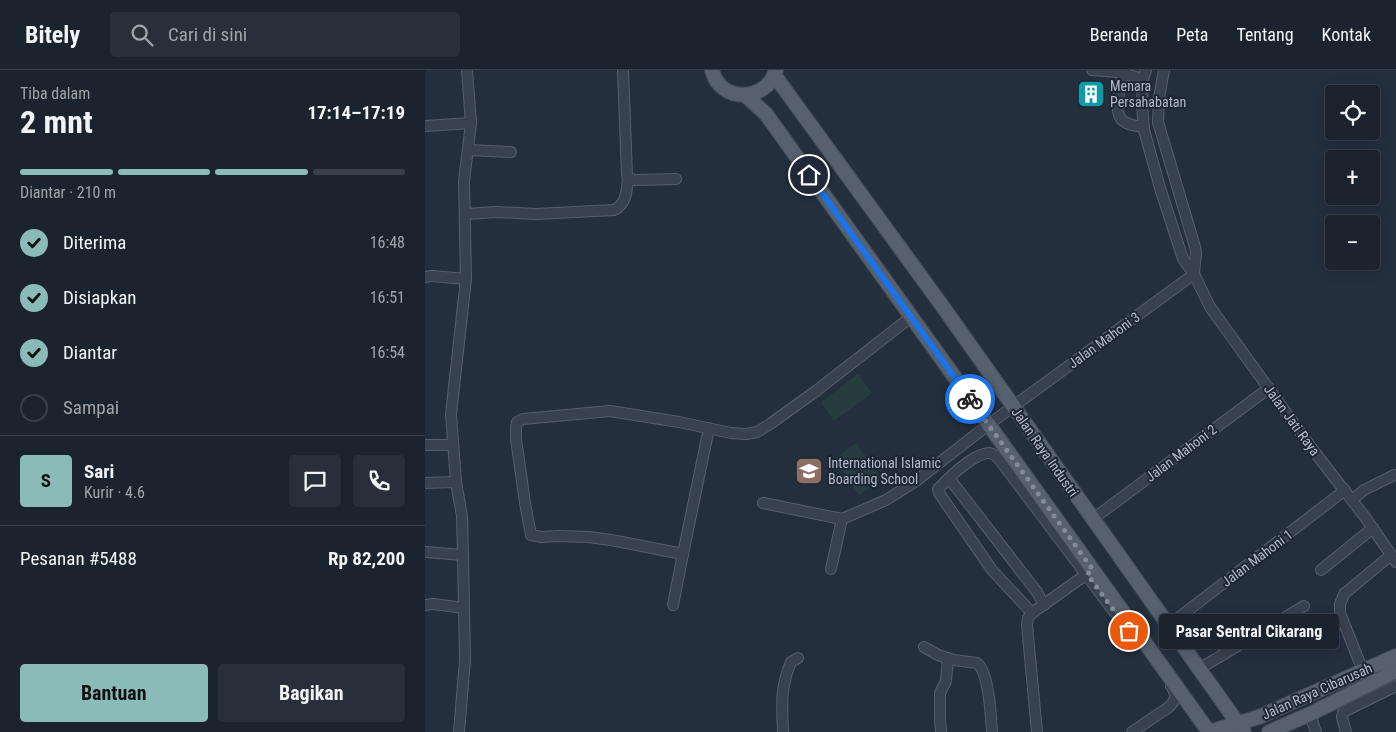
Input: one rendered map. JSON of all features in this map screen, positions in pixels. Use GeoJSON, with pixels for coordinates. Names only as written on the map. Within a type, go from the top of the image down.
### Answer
{"type":"FeatureCollection","features":[{"type":"Feature","properties":{"kind":"main road"},"geometry":{"type":"LineString","coordinates":[[712,70],[718,83],[725,90],[745,95],[757,93],[767,86],[775,73]]}},
{"type":"Feature","properties":{"kind":"main road","name":"Jalan Raya Industri"},"geometry":{"type":"LineString","coordinates":[[775,73],[1241,728]]}},
{"type":"Feature","properties":{"kind":"main road"},"geometry":{"type":"LineString","coordinates":[[745,95],[766,114],[988,424],[1090,572],[1209,732]]}},
{"type":"Feature","properties":{"kind":"main road","name":"Jalan Raya Cibarusah"},"geometry":{"type":"LineString","coordinates":[[1209,732],[1241,728],[1259,717],[1396,656]]}},
{"type":"Feature","properties":{"kind":"main road","name":"Jalan Raya Cibarusah"},"geometry":{"type":"LineString","coordinates":[[1269,732],[1310,714],[1396,671]]}},
{"type":"Feature","properties":{"kind":"street"},"geometry":{"type":"LineString","coordinates":[[459,732],[465,660],[463,555],[462,516],[456,482],[451,431],[451,408],[465,279],[464,181],[471,123],[467,70]]}},
{"type":"Feature","properties":{"kind":"street"},"geometry":{"type":"LineString","coordinates":[[465,214],[497,212],[537,214],[613,210],[617,208],[626,196],[628,177],[623,70]]}},
{"type":"Feature","properties":{"kind":"street"},"geometry":{"type":"LineString","coordinates":[[1092,70],[1144,74]]}},
{"type":"Feature","properties":{"kind":"street","name":"Jalan Jati Raya"},"geometry":{"type":"LineString","coordinates":[[1164,70],[1159,98],[1158,122],[1197,253],[1194,274]]}},
{"type":"Feature","properties":{"kind":"street"},"geometry":{"type":"LineString","coordinates":[[1120,72],[1119,114],[1122,120],[1133,126],[1144,127]]}},
{"type":"Feature","properties":{"kind":"street","name":"Jalan Jati Raya"},"geometry":{"type":"LineString","coordinates":[[1144,74],[1142,104],[1144,127],[1183,259],[1194,274],[1209,307],[1394,558]]}},
{"type":"Feature","properties":{"kind":"street"},"geometry":{"type":"LineString","coordinates":[[425,126],[471,123]]}},
{"type":"Feature","properties":{"kind":"street"},"geometry":{"type":"LineString","coordinates":[[468,150],[511,152]]}},
{"type":"Feature","properties":{"kind":"street"},"geometry":{"type":"LineString","coordinates":[[1154,165],[1168,158]]}},
{"type":"Feature","properties":{"kind":"street"},"geometry":{"type":"LineString","coordinates":[[628,177],[635,180],[676,179]]}},
{"type":"Feature","properties":{"kind":"street","name":"Jalan Mahoni 3"},"geometry":{"type":"LineString","coordinates":[[842,519],[896,494],[916,481],[988,424],[1014,407],[1194,274]]}},
{"type":"Feature","properties":{"kind":"street"},"geometry":{"type":"LineString","coordinates":[[425,277],[465,279]]}},
{"type":"Feature","properties":{"kind":"street"},"geometry":{"type":"LineString","coordinates":[[683,554],[611,540],[579,536],[541,537],[531,534],[516,439],[515,427],[517,422],[523,419],[610,411],[665,419],[741,434],[757,432],[816,391],[911,317]]}},
{"type":"Feature","properties":{"kind":"street","name":"Jalan Mahoni 2"},"geometry":{"type":"LineString","coordinates":[[1093,518],[1269,388]]}},
{"type":"Feature","properties":{"kind":"street"},"geometry":{"type":"LineString","coordinates":[[673,605],[709,428]]}},
{"type":"Feature","properties":{"kind":"street"},"geometry":{"type":"LineString","coordinates":[[425,445],[453,445]]}},
{"type":"Feature","properties":{"kind":"street"},"geometry":{"type":"LineString","coordinates":[[1031,612],[992,570],[939,493],[938,489],[940,486],[957,471],[981,455],[994,454],[999,459],[1090,572],[1175,693],[1176,698],[1169,708],[1133,732]]}},
{"type":"Feature","properties":{"kind":"street"},"geometry":{"type":"LineString","coordinates":[[1351,500],[1364,490],[1394,475]]}},
{"type":"Feature","properties":{"kind":"street"},"geometry":{"type":"LineString","coordinates":[[949,478],[1037,592],[1044,605]]}},
{"type":"Feature","properties":{"kind":"street"},"geometry":{"type":"LineString","coordinates":[[425,482],[456,482]]}},
{"type":"Feature","properties":{"kind":"street","name":"Jalan Mahoni 1"},"geometry":{"type":"LineString","coordinates":[[1169,625],[1345,490]]}},
{"type":"Feature","properties":{"kind":"street"},"geometry":{"type":"LineString","coordinates":[[763,503],[842,519],[831,570]]}},
{"type":"Feature","properties":{"kind":"street"},"geometry":{"type":"LineString","coordinates":[[1321,570],[1373,528]]}},
{"type":"Feature","properties":{"kind":"street"},"geometry":{"type":"LineString","coordinates":[[425,552],[463,555]]}},
{"type":"Feature","properties":{"kind":"street"},"geometry":{"type":"LineString","coordinates":[[1363,671],[1341,613],[1340,604],[1344,594],[1394,558]]}},
{"type":"Feature","properties":{"kind":"street"},"geometry":{"type":"LineString","coordinates":[[1037,732],[1027,625],[1028,618],[1031,612],[1044,605],[1090,572]]}},
{"type":"Feature","properties":{"kind":"street"},"geometry":{"type":"LineString","coordinates":[[425,605],[433,604],[464,608]]}},
{"type":"Feature","properties":{"kind":"street"},"geometry":{"type":"LineString","coordinates":[[1199,669],[1304,606]]}},
{"type":"Feature","properties":{"kind":"street"},"geometry":{"type":"LineString","coordinates":[[924,647],[948,658],[977,663],[981,666],[985,679],[992,732]]}},
{"type":"Feature","properties":{"kind":"street"},"geometry":{"type":"LineString","coordinates":[[783,732],[783,686],[791,662],[798,658]]}},
{"type":"Feature","properties":{"kind":"street"},"geometry":{"type":"LineString","coordinates":[[941,732],[940,693],[946,683],[948,658]]}},
{"type":"Feature","properties":{"kind":"street"},"geometry":{"type":"LineString","coordinates":[[1346,732],[1342,717],[1343,712],[1396,686]]}},
{"type":"Feature","properties":{"kind":"street"},"geometry":{"type":"LineString","coordinates":[[1310,714],[1316,732]]}},
{"type":"Feature","properties":{"kind":"green space"},"geometry":{"type":"Polygon","coordinates":[[[858,374],[872,393],[834,421],[821,402],[858,374]]]}},
{"type":"Feature","properties":{"kind":"green space"},"geometry":{"type":"Polygon","coordinates":[[[856,443],[882,479],[859,495],[834,459],[856,443]]]}},
{"type":"Feature","properties":{"kind":"way so far"},"geometry":{"type":"LineString","coordinates":[[970,399],[1093,570],[1087,574],[1129,631]]}},
{"type":"Feature","properties":{"kind":"place","name":"Menara Persahabatan"},"geometry":{"type":"Point","coordinates":[1091,94]}},
{"type":"Feature","properties":{"kind":"place","name":"International Islamic Boarding School"},"geometry":{"type":"Point","coordinates":[809,471]}},
{"type":"Feature","properties":{"kind":"place","name":"Pasar Sentral Cikarang"},"geometry":{"type":"Point","coordinates":[1129,631]}},
{"type":"Feature","properties":{"kind":"route"},"geometry":{"type":"LineString","coordinates":[[809,175],[970,399]]}}]}
